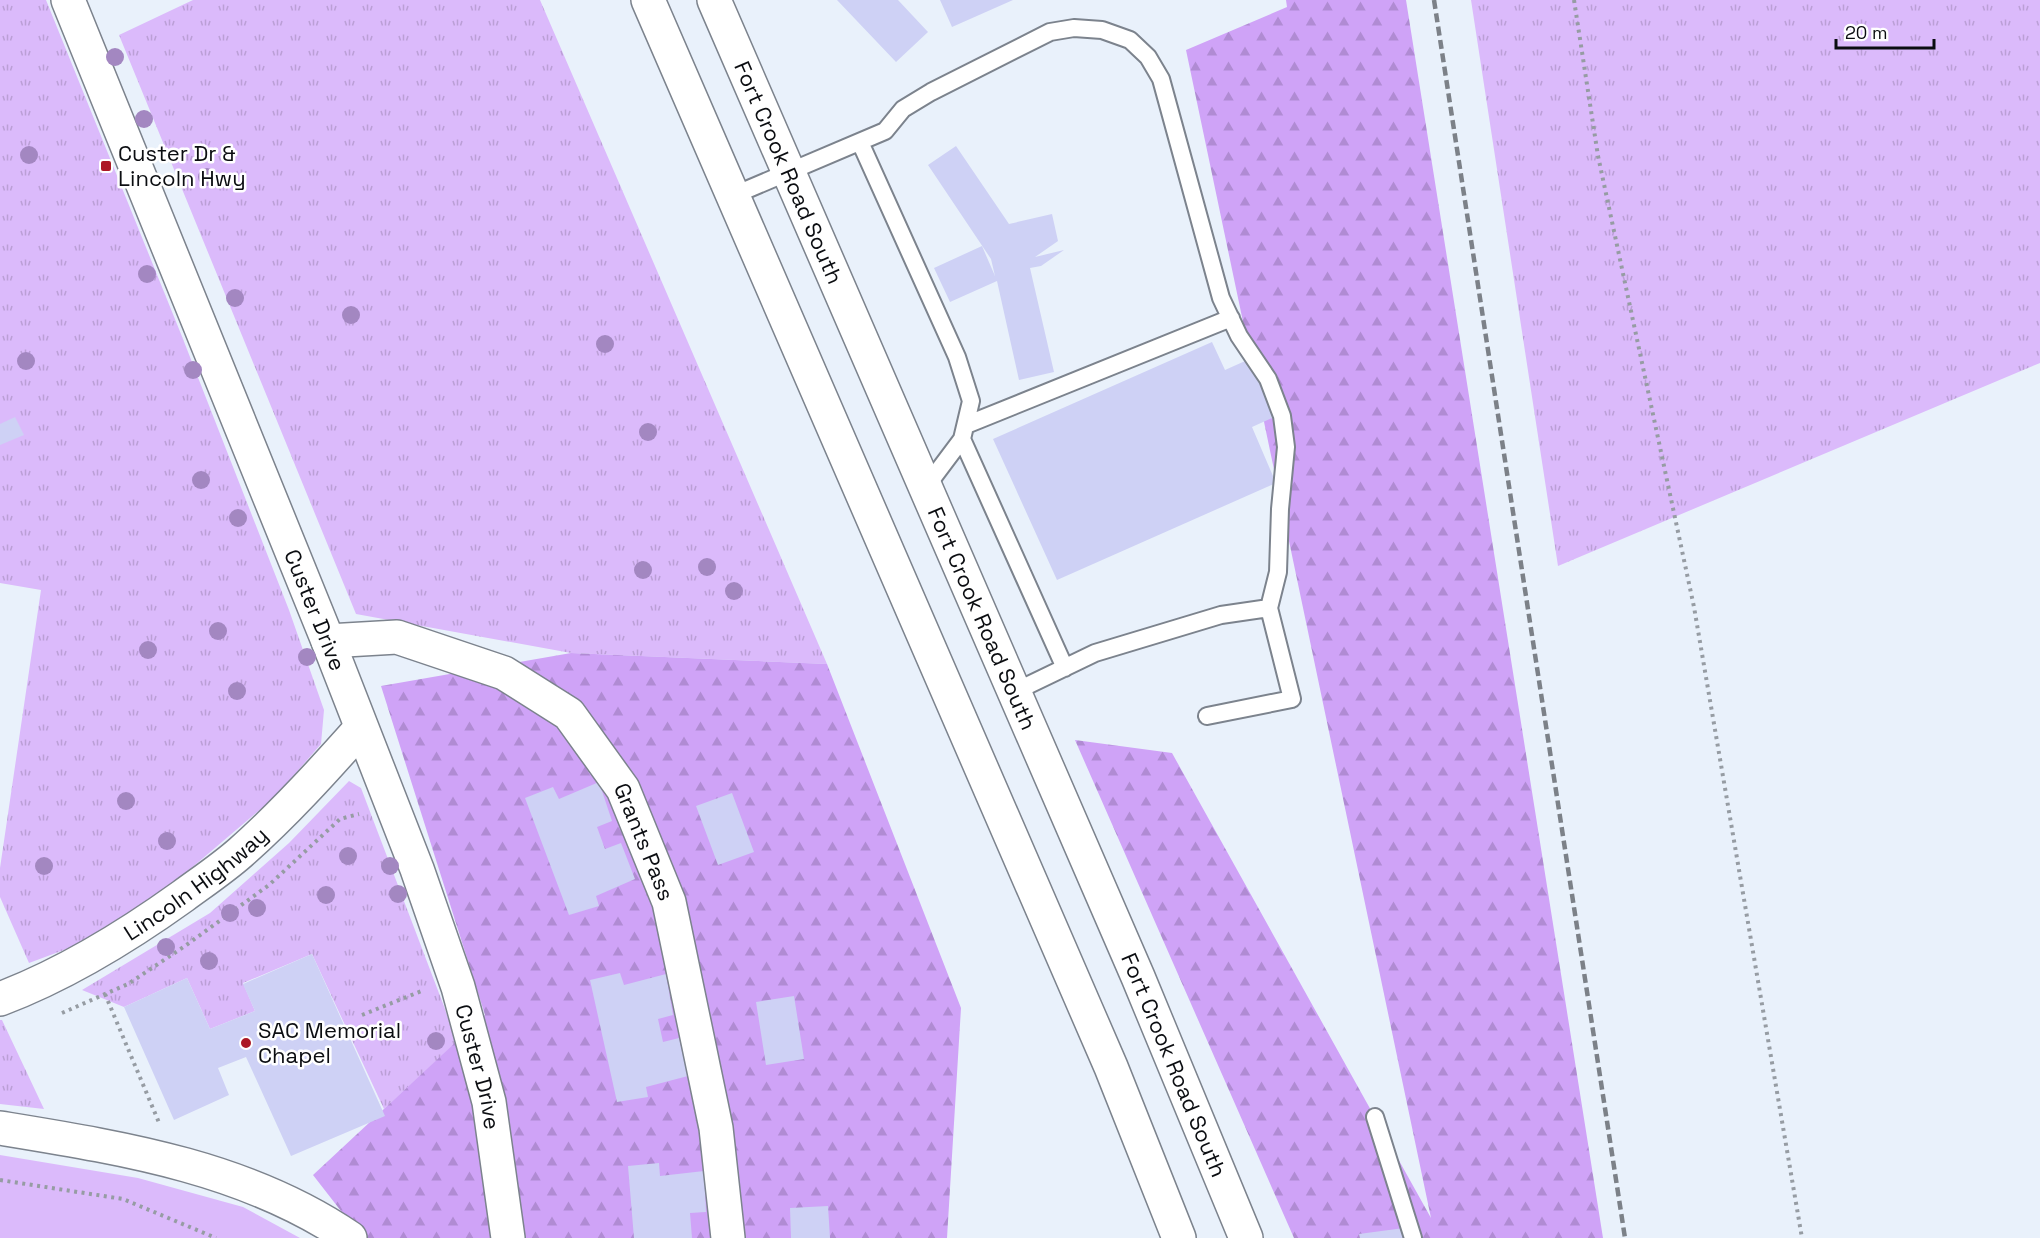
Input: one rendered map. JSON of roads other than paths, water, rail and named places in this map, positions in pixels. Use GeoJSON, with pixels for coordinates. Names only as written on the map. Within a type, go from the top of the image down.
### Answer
{"type":"FeatureCollection","features":[{"type":"Feature","properties":{"kind":"street","name":"Custer Drive"},"geometry":{"type":"LineString","coordinates":[[68,0],[328,641],[455,978],[489,1102],[508,1238]]}},
{"type":"Feature","properties":{"kind":"street"},"geometry":{"type":"LineString","coordinates":[[648,0],[1106,1056],[1179,1238]]}},
{"type":"Feature","properties":{"kind":"street","name":"Fort Crook Road South"},"geometry":{"type":"LineString","coordinates":[[714,0],[1138,977],[1246,1238]]}},
{"type":"Feature","properties":{"kind":"street","name":"Grants Pass"},"geometry":{"type":"LineString","coordinates":[[328,641],[397,638],[504,673],[568,714],[623,789],[669,902],[716,1128],[728,1238]]}},
{"type":"Feature","properties":{"kind":"street","name":"Lincoln Highway"},"geometry":{"type":"LineString","coordinates":[[0,999],[104,949],[149,921],[239,854],[309,787],[361,728]]}},
{"type":"Feature","properties":{"kind":"street"},"geometry":{"type":"LineString","coordinates":[[0,1128],[113,1147],[203,1168],[296,1205],[350,1238]]}},
{"type":"Feature","properties":{"kind":"lane"},"geometry":{"type":"LineString","coordinates":[[732,196],[885,131],[903,109],[931,92],[1050,32],[1074,28],[1102,30],[1130,40],[1148,57],[1161,79],[1221,298],[1239,336],[1268,379],[1282,416],[1286,447],[1280,508],[1278,572],[1269,608],[1292,699],[1207,716]]}},
{"type":"Feature","properties":{"kind":"lane"},"geometry":{"type":"LineString","coordinates":[[860,142],[957,357],[971,401],[964,432],[926,487]]}},
{"type":"Feature","properties":{"kind":"lane"},"geometry":{"type":"LineString","coordinates":[[964,432],[1231,318]]}},
{"type":"Feature","properties":{"kind":"lane"},"geometry":{"type":"LineString","coordinates":[[964,432],[1065,668]]}},
{"type":"Feature","properties":{"kind":"lane"},"geometry":{"type":"LineString","coordinates":[[1014,692],[1095,654],[1221,615],[1269,608]]}},
{"type":"Feature","properties":{"kind":"lane"},"geometry":{"type":"LineString","coordinates":[[1375,1117],[1413,1238]]}},
{"type":"Feature","properties":{"kind":"railway"},"geometry":{"type":"LineString","coordinates":[[1434,0],[1625,1238]]}},
{"type":"Feature","properties":{"kind":"place","name":"Custer Dr & Lincoln Hwy"},"geometry":{"type":"Point","coordinates":[106,166]}},
{"type":"Feature","properties":{"kind":"place","name":"SAC Memorial Chapel"},"geometry":{"type":"Point","coordinates":[246,1043]}}]}
